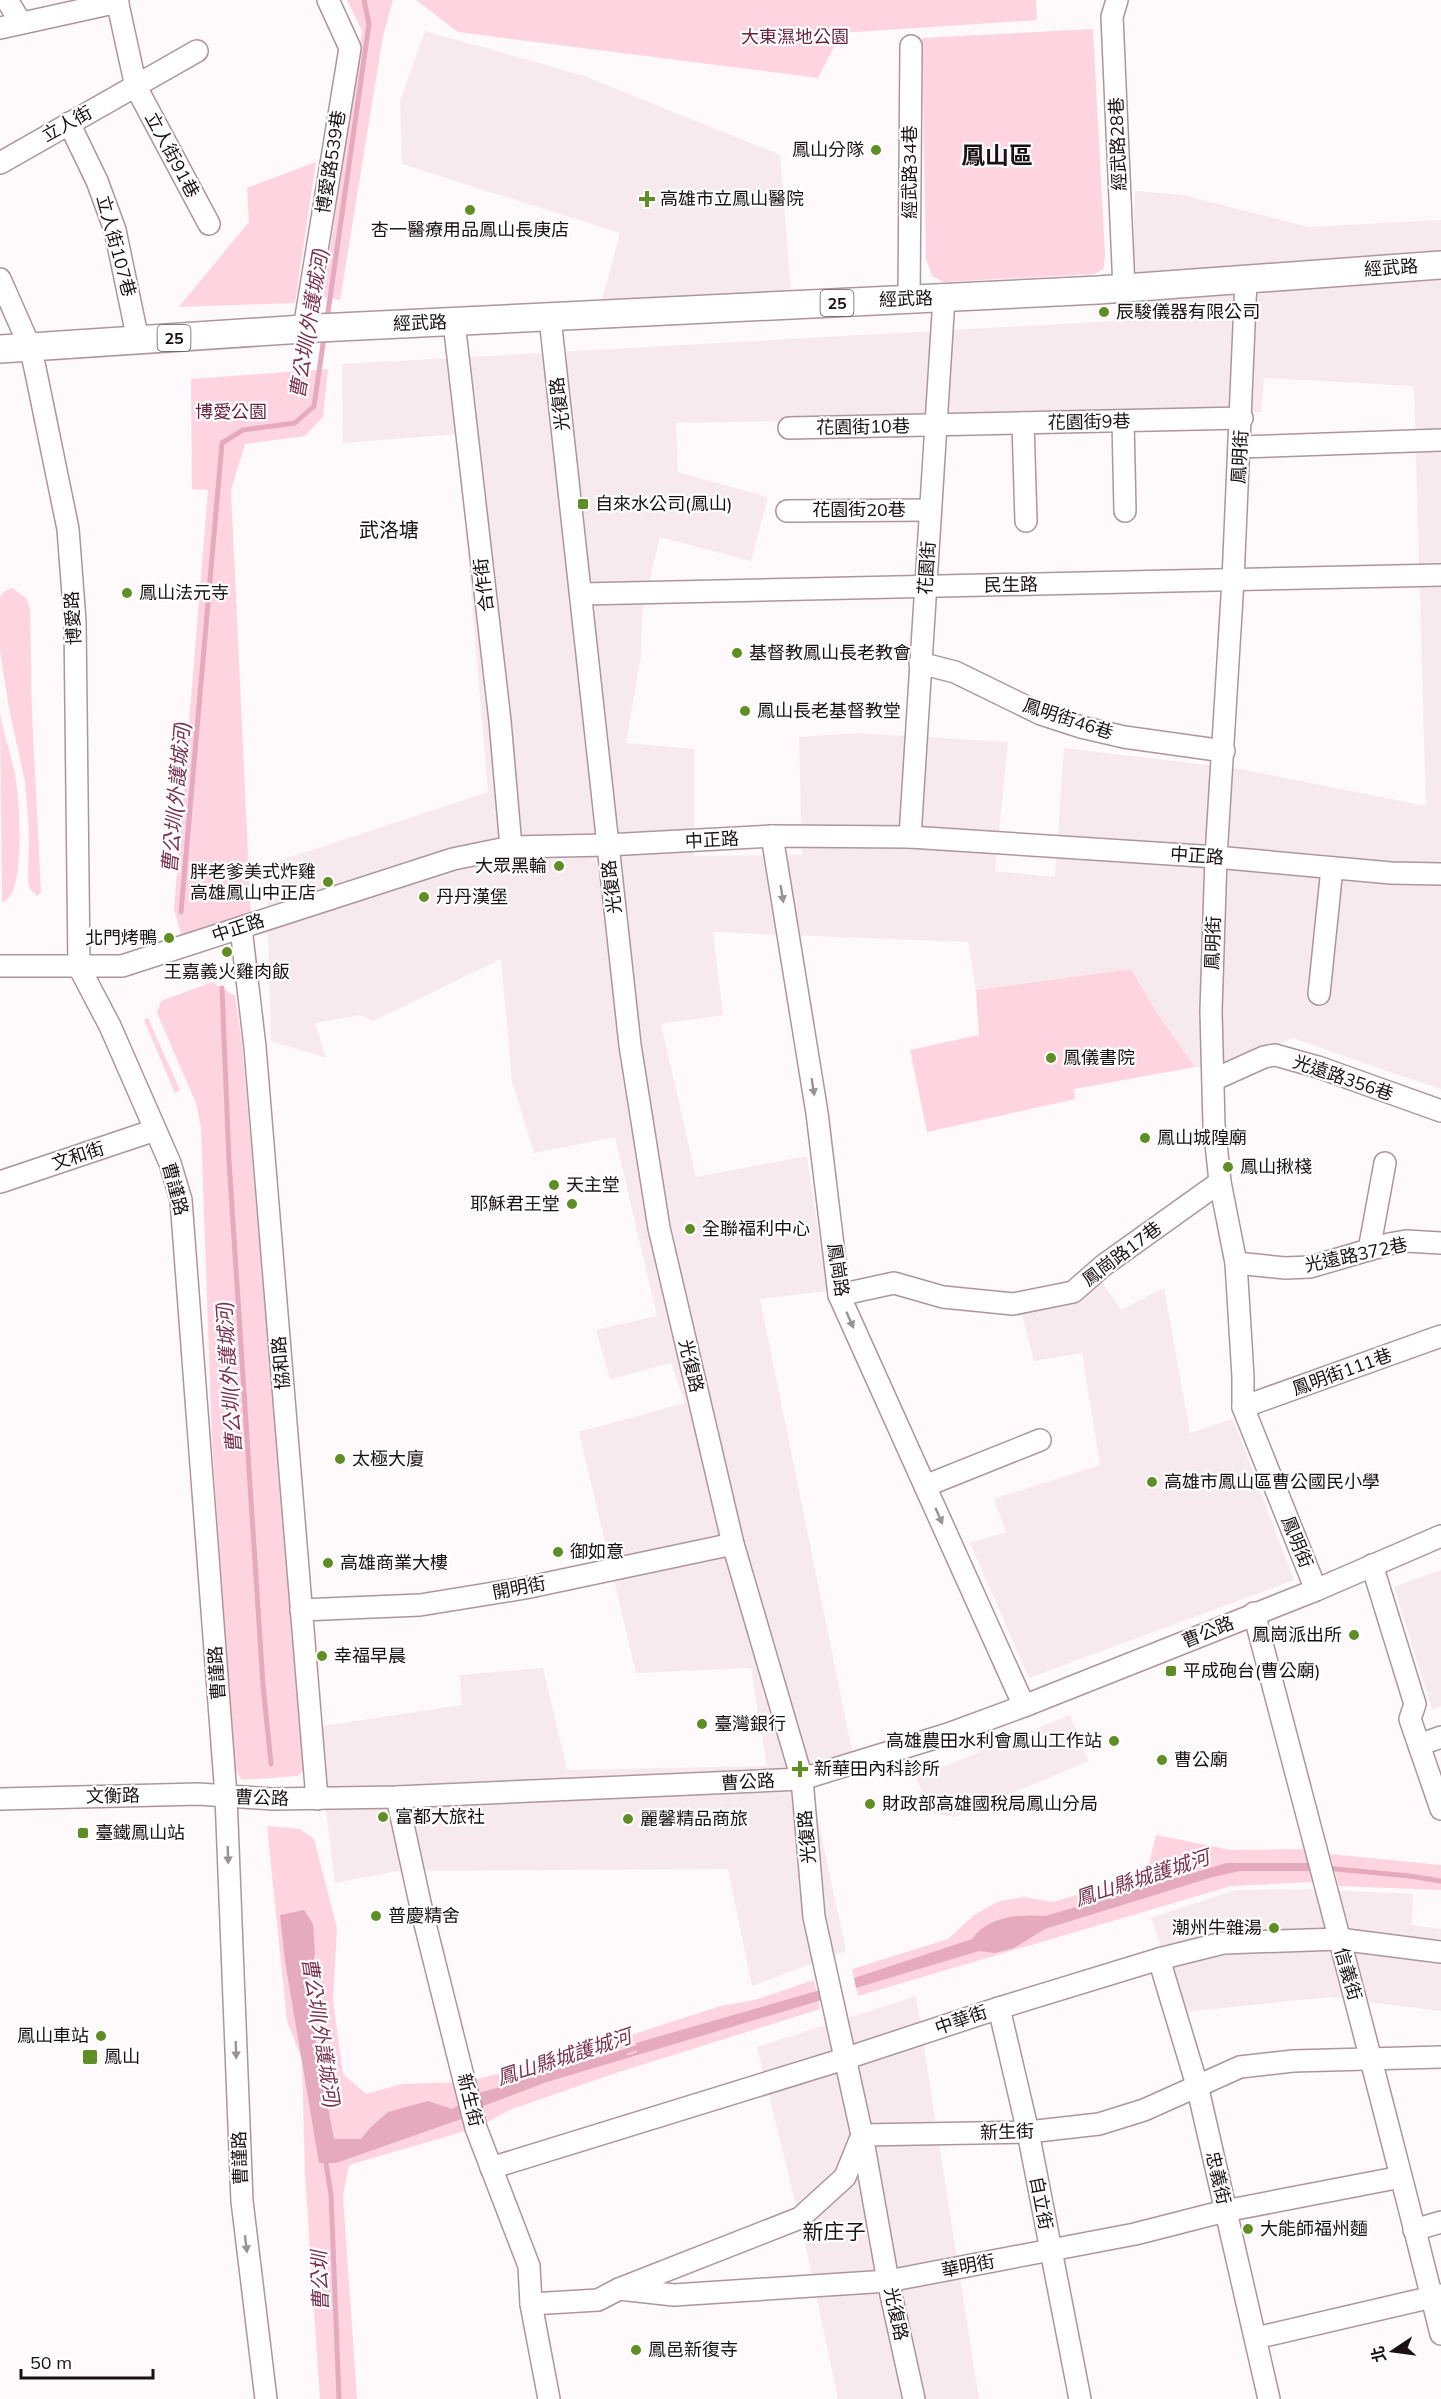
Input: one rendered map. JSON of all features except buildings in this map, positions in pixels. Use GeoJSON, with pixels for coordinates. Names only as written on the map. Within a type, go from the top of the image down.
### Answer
{"type":"FeatureCollection","features":[{"type":"Feature","properties":{"kind":"main road","name":"經武路"},"geometry":{"type":"LineString","coordinates":[[0,349],[319,328],[1124,289],[1441,265]]}},
{"type":"Feature","properties":{"kind":"street"},"geometry":{"type":"LineString","coordinates":[[7,0],[21,23]]}},
{"type":"Feature","properties":{"kind":"street","name":"博愛路539巷"},"geometry":{"type":"LineString","coordinates":[[319,328],[350,48],[328,0]]}},
{"type":"Feature","properties":{"kind":"street","name":"經武路28巷"},"geometry":{"type":"LineString","coordinates":[[1117,0],[1112,17],[1124,289]]}},
{"type":"Feature","properties":{"kind":"street"},"geometry":{"type":"LineString","coordinates":[[0,28],[117,1],[136,87]]}},
{"type":"Feature","properties":{"kind":"street","name":"經武路34巷"},"geometry":{"type":"LineString","coordinates":[[909,299],[911,46]]}},
{"type":"Feature","properties":{"kind":"street","name":"立人街"},"geometry":{"type":"LineString","coordinates":[[0,163],[197,51]]}},
{"type":"Feature","properties":{"kind":"street","name":"立人街91巷"},"geometry":{"type":"LineString","coordinates":[[136,87],[209,224]]}},
{"type":"Feature","properties":{"kind":"street","name":"立人街107巷"},"geometry":{"type":"LineString","coordinates":[[69,123],[97,181],[115,230],[138,340]]}},
{"type":"Feature","properties":{"kind":"street","name":"博愛路"},"geometry":{"type":"LineString","coordinates":[[0,279],[30,347],[68,529],[75,621],[79,967]]}},
{"type":"Feature","properties":{"kind":"street","name":"鳳明街"},"geometry":{"type":"LineString","coordinates":[[1246,280],[1242,418],[1216,856],[1210,1011],[1214,1125],[1220,1182],[1236,1263],[1243,1407],[1316,1590]]}},
{"type":"Feature","properties":{"kind":"street","name":"花園街"},"geometry":{"type":"LineString","coordinates":[[910,837],[944,298]]}},
{"type":"Feature","properties":{"kind":"street","name":"光復路"},"geometry":{"type":"LineString","coordinates":[[550,318],[630,1045],[659,1228],[733,1545],[802,1779],[814,1917],[862,2135],[888,2281],[914,2399]]}},
{"type":"Feature","properties":{"kind":"street","name":"合作街"},"geometry":{"type":"LineString","coordinates":[[454,322],[500,721],[511,848]]}},
{"type":"Feature","properties":{"kind":"street","name":"花園街9巷"},"geometry":{"type":"LineString","coordinates":[[936,425],[1242,418]]}},
{"type":"Feature","properties":{"kind":"street"},"geometry":{"type":"LineString","coordinates":[[1123,421],[1125,511]]}},
{"type":"Feature","properties":{"kind":"street"},"geometry":{"type":"LineString","coordinates":[[1023,423],[1026,521]]}},
{"type":"Feature","properties":{"kind":"street","name":"花園街10巷"},"geometry":{"type":"LineString","coordinates":[[789,428],[936,425]]}},
{"type":"Feature","properties":{"kind":"street"},"geometry":{"type":"LineString","coordinates":[[1240,447],[1441,440]]}},
{"type":"Feature","properties":{"kind":"street","name":"花園街20巷"},"geometry":{"type":"LineString","coordinates":[[787,511],[930,510]]}},
{"type":"Feature","properties":{"kind":"street","name":"民生路"},"geometry":{"type":"LineString","coordinates":[[582,594],[1441,575]]}},
{"type":"Feature","properties":{"kind":"street","name":"鳳明街46巷"},"geometry":{"type":"LineString","coordinates":[[920,663],[955,672],[1041,714],[1081,727],[1124,737],[1224,751]]}},
{"type":"Feature","properties":{"kind":"street","name":"中正路"},"geometry":{"type":"LineString","coordinates":[[0,966],[122,966],[453,859],[511,848],[772,836],[910,837],[1216,856],[1390,873],[1441,874]]}},
{"type":"Feature","properties":{"kind":"street","name":"鳳崗路"},"geometry":{"type":"LineString","coordinates":[[772,836],[817,1113],[839,1295],[1024,1706]]}},
{"type":"Feature","properties":{"kind":"street"},"geometry":{"type":"LineString","coordinates":[[1319,994],[1332,868]]}},
{"type":"Feature","properties":{"kind":"street","name":"協和路"},"geometry":{"type":"LineString","coordinates":[[241,928],[256,1059],[317,1798]]}},
{"type":"Feature","properties":{"kind":"street","name":"曹謹路"},"geometry":{"type":"LineString","coordinates":[[79,967],[110,1026],[170,1163],[182,1200],[226,1796],[244,2238],[266,2399]]}},
{"type":"Feature","properties":{"kind":"street","name":"光遠路356巷"},"geometry":{"type":"LineString","coordinates":[[1213,1080],[1275,1054],[1441,1111]]}},
{"type":"Feature","properties":{"kind":"street","name":"文和街"},"geometry":{"type":"LineString","coordinates":[[0,1182],[155,1130]]}},
{"type":"Feature","properties":{"kind":"street"},"geometry":{"type":"LineString","coordinates":[[1369,1250],[1385,1164]]}},
{"type":"Feature","properties":{"kind":"street","name":"鳳崗路17巷"},"geometry":{"type":"LineString","coordinates":[[839,1295],[894,1283],[943,1298],[1013,1304],[1072,1292],[1104,1265],[1220,1182]]}},
{"type":"Feature","properties":{"kind":"street","name":"光遠路372巷"},"geometry":{"type":"LineString","coordinates":[[1236,1263],[1286,1268],[1310,1267],[1406,1241],[1441,1243]]}},
{"type":"Feature","properties":{"kind":"street","name":"鳳明街111巷"},"geometry":{"type":"LineString","coordinates":[[1243,1407],[1441,1336]]}},
{"type":"Feature","properties":{"kind":"street"},"geometry":{"type":"LineString","coordinates":[[925,1486],[1040,1440]]}},
{"type":"Feature","properties":{"kind":"street","name":"曹公路"},"geometry":{"type":"LineString","coordinates":[[226,1796],[397,1797],[802,1779],[948,1734],[1024,1706],[1316,1590],[1441,1536]]}},
{"type":"Feature","properties":{"kind":"street","name":"開明街"},"geometry":{"type":"LineString","coordinates":[[301,1610],[420,1605],[525,1588],[733,1545]]}},
{"type":"Feature","properties":{"kind":"street"},"geometry":{"type":"LineString","coordinates":[[1372,1565],[1415,1704],[1410,1719],[1441,1809]]}},
{"type":"Feature","properties":{"kind":"street","name":"信義街"},"geometry":{"type":"LineString","coordinates":[[1254,1613],[1373,2060],[1414,2230],[1436,2296],[1441,2334]]}},
{"type":"Feature","properties":{"kind":"street"},"geometry":{"type":"LineString","coordinates":[[1419,1745],[1441,1737]]}},
{"type":"Feature","properties":{"kind":"street","name":"文衡路"},"geometry":{"type":"LineString","coordinates":[[0,1799],[198,1794],[226,1796]]}},
{"type":"Feature","properties":{"kind":"street","name":"新生街"},"geometry":{"type":"LineString","coordinates":[[397,1797],[422,1912],[472,2107],[491,2168],[529,2266],[531,2304],[549,2399]]}},
{"type":"Feature","properties":{"kind":"street","name":"中華街"},"geometry":{"type":"LineString","coordinates":[[491,2168],[844,2059],[999,2008],[1223,1942],[1339,1939],[1441,1952]]}},
{"type":"Feature","properties":{"kind":"street","name":"忠義街"},"geometry":{"type":"LineString","coordinates":[[1159,1959],[1197,2085],[1269,2399]]}},
{"type":"Feature","properties":{"kind":"street","name":"自立街"},"geometry":{"type":"LineString","coordinates":[[999,2008],[1028,2132],[1080,2399]]}},
{"type":"Feature","properties":{"kind":"street","name":"新生街"},"geometry":{"type":"LineString","coordinates":[[862,2135],[1028,2132],[1099,2124],[1144,2110],[1240,2067],[1293,2061],[1441,2057]]}},
{"type":"Feature","properties":{"kind":"street"},"geometry":{"type":"LineString","coordinates":[[619,2289],[800,2218],[844,2177],[862,2135]]}},
{"type":"Feature","properties":{"kind":"street","name":"華明街"},"geometry":{"type":"LineString","coordinates":[[531,2304],[598,2300],[619,2289],[674,2295],[888,2281],[1135,2234],[1225,2211],[1401,2177]]}},
{"type":"Feature","properties":{"kind":"street"},"geometry":{"type":"LineString","coordinates":[[1414,2230],[1441,2222]]}},
{"type":"Feature","properties":{"kind":"street"},"geometry":{"type":"LineString","coordinates":[[1256,2338],[1436,2296]]}},
{"type":"Feature","properties":{"kind":"shaded area","name":"高雄市立鳳山醫院"},"geometry":{"type":"Polygon","coordinates":[[[425,31],[584,76],[780,155],[791,293],[601,304],[620,233],[402,164],[400,101],[425,31]]]}},
{"type":"Feature","properties":{"kind":"shaded area"},"geometry":{"type":"Polygon","coordinates":[[[1135,191],[1183,195],[1308,227],[1441,220],[1441,1089],[1293,1038],[1227,1068],[1195,1067],[1157,1013],[1131,969],[976,990],[968,942],[713,932],[723,1015],[661,1024],[696,1177],[807,1156],[827,1291],[760,1299],[853,1756],[807,1768],[846,1951],[752,1986],[728,1869],[397,1871],[335,1883],[326,1812],[322,1726],[462,1705],[460,1675],[543,1668],[567,1770],[767,1766],[751,1668],[636,1673],[579,1432],[685,1403],[671,1363],[610,1379],[596,1330],[657,1316],[615,1137],[534,1153],[512,1081],[501,959],[373,1021],[360,1015],[315,1023],[326,1058],[271,1041],[266,865],[488,792],[458,434],[343,443],[342,364],[1132,320],[1135,191]],[[1264,378],[1261,412],[676,423],[678,472],[768,497],[751,561],[660,537],[642,612],[641,656],[626,743],[694,749],[694,856],[802,855],[799,737],[857,733],[1008,742],[995,871],[1055,877],[1064,748],[1240,769],[1426,806],[1414,386],[1264,378]]]}},
{"type":"Feature","properties":{"kind":"shaded area","name":"高雄市鳳山區曹公國民小學"},"geometry":{"type":"Polygon","coordinates":[[[1102,1282],[1121,1310],[1164,1288],[1190,1433],[1233,1419],[1294,1580],[1029,1678],[970,1543],[1006,1532],[994,1499],[1100,1465],[1082,1353],[1034,1361],[1022,1315],[1075,1304],[1102,1282]]]}},
{"type":"Feature","properties":{"kind":"shaded area"},"geometry":{"type":"Polygon","coordinates":[[[1441,1570],[1441,1706],[1432,1709],[1394,1587],[1441,1570]]]}},
{"type":"Feature","properties":{"kind":"shaded area"},"geometry":{"type":"Polygon","coordinates":[[[1070,1715],[1089,1761],[955,1817],[932,1813],[916,1778],[1070,1715]]]}},
{"type":"Feature","properties":{"kind":"shaded area"},"geometry":{"type":"Polygon","coordinates":[[[1227,1863],[1309,1863],[1311,1871],[1240,1871],[1213,1877],[1045,1929],[1014,1948],[995,1953],[979,1951],[856,1988],[854,1978],[972,1939],[987,1925],[996,1921],[1015,1916],[1045,1916],[1227,1863]]]}},
{"type":"Feature","properties":{"kind":"shaded area"},"geometry":{"type":"Polygon","coordinates":[[[1307,1889],[1413,1894],[1412,1925],[1441,1929],[1441,2011],[1330,1997],[1183,2012],[1151,1918],[1235,1890],[1307,1889]]]}},
{"type":"Feature","properties":{"kind":"shaded area"},"geometry":{"type":"Polygon","coordinates":[[[304,1910],[313,1924],[315,1954],[306,1988],[334,2139],[361,2139],[388,2112],[428,2101],[452,2109],[466,2101],[470,2116],[336,2163],[319,2163],[285,1961],[280,1915],[304,1910]]]}},
{"type":"Feature","properties":{"kind":"shaded area"},"geometry":{"type":"Polygon","coordinates":[[[820,1990],[822,2000],[547,2082],[483,2106],[479,2093],[623,2050],[628,2055],[637,2052],[636,2043],[820,1990]]]}},
{"type":"Feature","properties":{"kind":"shaded area"},"geometry":{"type":"Polygon","coordinates":[[[916,1996],[979,2399],[838,2399],[804,2238],[757,2047],[916,1996]]]}},
{"type":"Feature","properties":{"kind":"green space"},"geometry":{"type":"Polygon","coordinates":[[[347,0],[393,0],[383,36],[340,300],[323,297],[362,31],[347,0]]]}},
{"type":"Feature","properties":{"kind":"green space","name":"大東濕地公園"},"geometry":{"type":"Polygon","coordinates":[[[416,0],[1036,0],[1037,20],[841,33],[818,78],[458,32],[416,0]]]}},
{"type":"Feature","properties":{"kind":"green space"},"geometry":{"type":"Polygon","coordinates":[[[1093,29],[1104,268],[1095,274],[944,282],[932,276],[926,259],[922,38],[1093,29]]]}},
{"type":"Feature","properties":{"kind":"green space"},"geometry":{"type":"Polygon","coordinates":[[[316,162],[295,303],[179,307],[249,222],[247,188],[316,162]]]}},
{"type":"Feature","properties":{"kind":"green space","name":"博愛公園"},"geometry":{"type":"Polygon","coordinates":[[[328,369],[323,417],[305,436],[245,444],[231,490],[251,919],[184,945],[174,909],[208,490],[192,489],[191,379],[328,369]]]}},
{"type":"Feature","properties":{"kind":"green space"},"geometry":{"type":"Polygon","coordinates":[[[12,588],[26,598],[30,609],[32,713],[41,892],[37,896],[30,889],[28,881],[29,831],[25,782],[9,708],[0,650],[0,597],[12,588]]]}},
{"type":"Feature","properties":{"kind":"green space"},"geometry":{"type":"Polygon","coordinates":[[[0,712],[15,775],[20,835],[15,882],[11,895],[2,903],[0,712]]]}},
{"type":"Feature","properties":{"kind":"green space","name":"鳳儀書院"},"geometry":{"type":"Polygon","coordinates":[[[1131,969],[1157,1013],[1195,1067],[1074,1089],[1075,1099],[927,1132],[910,1050],[979,1035],[976,990],[1131,969]]]}},
{"type":"Feature","properties":{"kind":"green space"},"geometry":{"type":"Polygon","coordinates":[[[212,982],[235,996],[242,1043],[305,1768],[298,1776],[242,1780],[234,1768],[212,1440],[201,1127],[196,1103],[157,1013],[161,1001],[212,982]]]}},
{"type":"Feature","properties":{"kind":"green space"},"geometry":{"type":"Polygon","coordinates":[[[148,1018],[180,1090],[175,1093],[144,1020],[148,1018]]]}},
{"type":"Feature","properties":{"kind":"green space"},"geometry":{"type":"Polygon","coordinates":[[[267,1826],[300,1829],[314,1839],[337,1928],[333,2001],[343,2074],[366,2094],[402,2084],[466,2082],[559,2058],[721,2006],[755,2000],[814,1980],[820,2009],[616,2073],[512,2109],[476,2128],[349,2165],[343,2196],[357,2399],[320,2399],[305,2175],[302,2060],[287,2021],[267,1826]]]}},
{"type":"Feature","properties":{"kind":"green space"},"geometry":{"type":"Polygon","coordinates":[[[1156,1835],[1231,1850],[1306,1849],[1314,1882],[1231,1886],[858,1996],[852,1969],[948,1939],[974,1915],[1000,1901],[1024,1897],[1053,1902],[1146,1875],[1156,1835]]]}},
{"type":"Feature","properties":{"kind":"green space"},"geometry":{"type":"Polygon","coordinates":[[[1330,1854],[1441,1865],[1441,1890],[1339,1886],[1330,1854]]]}},
{"type":"Feature","properties":{"kind":"waterway","name":"曹公圳(外護城河)"},"geometry":{"type":"LineString","coordinates":[[327,319],[369,24],[364,0]]}},
{"type":"Feature","properties":{"kind":"waterway","name":"曹公圳(外護城河)"},"geometry":{"type":"LineString","coordinates":[[181,912],[222,443],[243,430],[295,423],[314,406],[324,337]]}},
{"type":"Feature","properties":{"kind":"waterway","name":"曹公圳(外護城河)"},"geometry":{"type":"LineString","coordinates":[[222,988],[229,1161],[263,1685],[271,1764]]}},
{"type":"Feature","properties":{"kind":"waterway","name":"鳳山縣城護城河"},"geometry":{"type":"LineString","coordinates":[[1325,1868],[1441,1881]]}},
{"type":"Feature","properties":{"kind":"waterway","name":"鳳山縣城護城河"},"geometry":{"type":"LineString","coordinates":[[620,2053],[643,2046]]}},
{"type":"Feature","properties":{"kind":"waterway","name":"曹公圳"},"geometry":{"type":"LineString","coordinates":[[325,2158],[331,2194],[339,2399]]}},
{"type":"Feature","properties":{"kind":"place","name":"鳳山分隊"},"geometry":{"type":"Point","coordinates":[876,150]}},
{"type":"Feature","properties":{"kind":"place","name":"高雄市立鳳山醫院"},"geometry":{"type":"Point","coordinates":[647,199]}},
{"type":"Feature","properties":{"kind":"place","name":"杏一醫療用品鳳山長庚店"},"geometry":{"type":"Point","coordinates":[470,210]}},
{"type":"Feature","properties":{"kind":"place","name":"辰駿儀器有限公司"},"geometry":{"type":"Point","coordinates":[1104,312]}},
{"type":"Feature","properties":{"kind":"place","name":"自來水公司(鳳山)"},"geometry":{"type":"Point","coordinates":[583,504]}},
{"type":"Feature","properties":{"kind":"place","name":"鳳山法元寺"},"geometry":{"type":"Point","coordinates":[127,593]}},
{"type":"Feature","properties":{"kind":"place","name":"基督教鳳山長老教會"},"geometry":{"type":"Point","coordinates":[737,653]}},
{"type":"Feature","properties":{"kind":"place","name":"鳳山長老基督教堂"},"geometry":{"type":"Point","coordinates":[745,711]}},
{"type":"Feature","properties":{"kind":"place","name":"大眾黑輪"},"geometry":{"type":"Point","coordinates":[559,866]}},
{"type":"Feature","properties":{"kind":"place","name":"胖老爹美式炸雞 高雄鳳山中正店"},"geometry":{"type":"Point","coordinates":[328,882]}},
{"type":"Feature","properties":{"kind":"place","name":"丹丹漢堡"},"geometry":{"type":"Point","coordinates":[424,897]}},
{"type":"Feature","properties":{"kind":"place","name":"北門烤鴨"},"geometry":{"type":"Point","coordinates":[169,938]}},
{"type":"Feature","properties":{"kind":"place","name":"王嘉義火雞肉飯"},"geometry":{"type":"Point","coordinates":[227,952]}},
{"type":"Feature","properties":{"kind":"place","name":"鳳儀書院"},"geometry":{"type":"Point","coordinates":[1051,1058]}},
{"type":"Feature","properties":{"kind":"place","name":"鳳山城隍廟"},"geometry":{"type":"Point","coordinates":[1145,1138]}},
{"type":"Feature","properties":{"kind":"place","name":"鳳山揪棧"},"geometry":{"type":"Point","coordinates":[1228,1167]}},
{"type":"Feature","properties":{"kind":"place","name":"天主堂"},"geometry":{"type":"Point","coordinates":[554,1185]}},
{"type":"Feature","properties":{"kind":"place","name":"耶穌君王堂"},"geometry":{"type":"Point","coordinates":[572,1204]}},
{"type":"Feature","properties":{"kind":"place","name":"全聯福利中心"},"geometry":{"type":"Point","coordinates":[690,1229]}},
{"type":"Feature","properties":{"kind":"place","name":"太極大廈"},"geometry":{"type":"Point","coordinates":[340,1459]}},
{"type":"Feature","properties":{"kind":"place","name":"高雄市鳳山區曹公國民小學"},"geometry":{"type":"Point","coordinates":[1152,1482]}},
{"type":"Feature","properties":{"kind":"place","name":"御如意"},"geometry":{"type":"Point","coordinates":[558,1552]}},
{"type":"Feature","properties":{"kind":"place","name":"高雄商業大樓"},"geometry":{"type":"Point","coordinates":[328,1563]}},
{"type":"Feature","properties":{"kind":"place","name":"鳳崗派出所"},"geometry":{"type":"Point","coordinates":[1354,1635]}},
{"type":"Feature","properties":{"kind":"place","name":"幸福早晨"},"geometry":{"type":"Point","coordinates":[322,1656]}},
{"type":"Feature","properties":{"kind":"place","name":"平成砲台(曹公廟)"},"geometry":{"type":"Point","coordinates":[1171,1671]}},
{"type":"Feature","properties":{"kind":"place","name":"臺灣銀行"},"geometry":{"type":"Point","coordinates":[702,1724]}},
{"type":"Feature","properties":{"kind":"place","name":"高雄農田水利會鳳山工作站"},"geometry":{"type":"Point","coordinates":[1114,1741]}},
{"type":"Feature","properties":{"kind":"place","name":"曹公廟"},"geometry":{"type":"Point","coordinates":[1162,1760]}},
{"type":"Feature","properties":{"kind":"place","name":"新華田內科診所"},"geometry":{"type":"Point","coordinates":[800,1769]}},
{"type":"Feature","properties":{"kind":"place","name":"財政部高雄國稅局鳳山分局"},"geometry":{"type":"Point","coordinates":[870,1804]}},
{"type":"Feature","properties":{"kind":"place","name":"富都大旅社"},"geometry":{"type":"Point","coordinates":[383,1817]}},
{"type":"Feature","properties":{"kind":"place","name":"麗馨精品商旅"},"geometry":{"type":"Point","coordinates":[628,1819]}},
{"type":"Feature","properties":{"kind":"place","name":"臺鐵鳳山站"},"geometry":{"type":"Point","coordinates":[83,1833]}},
{"type":"Feature","properties":{"kind":"place","name":"普慶精舍"},"geometry":{"type":"Point","coordinates":[376,1916]}},
{"type":"Feature","properties":{"kind":"place","name":"潮州牛雜湯"},"geometry":{"type":"Point","coordinates":[1274,1928]}},
{"type":"Feature","properties":{"kind":"place","name":"鳳山車站"},"geometry":{"type":"Point","coordinates":[101,2036]}},
{"type":"Feature","properties":{"kind":"place","name":"鳳山"},"geometry":{"type":"Point","coordinates":[90,2057]}},
{"type":"Feature","properties":{"kind":"place","name":"大能師福州麵"},"geometry":{"type":"Point","coordinates":[1248,2229]}},
{"type":"Feature","properties":{"kind":"place","name":"鳳邑新復寺"},"geometry":{"type":"Point","coordinates":[636,2350]}},
{"type":"Feature","properties":{"kind":"district","name":"鳳山區"},"geometry":{"type":"Point","coordinates":[997,156]}},
{"type":"Feature","properties":{"kind":"district","name":"武洛塘"},"geometry":{"type":"Point","coordinates":[389,530]}},
{"type":"Feature","properties":{"kind":"district","name":"新庄子"},"geometry":{"type":"Point","coordinates":[834,2232]}}]}
